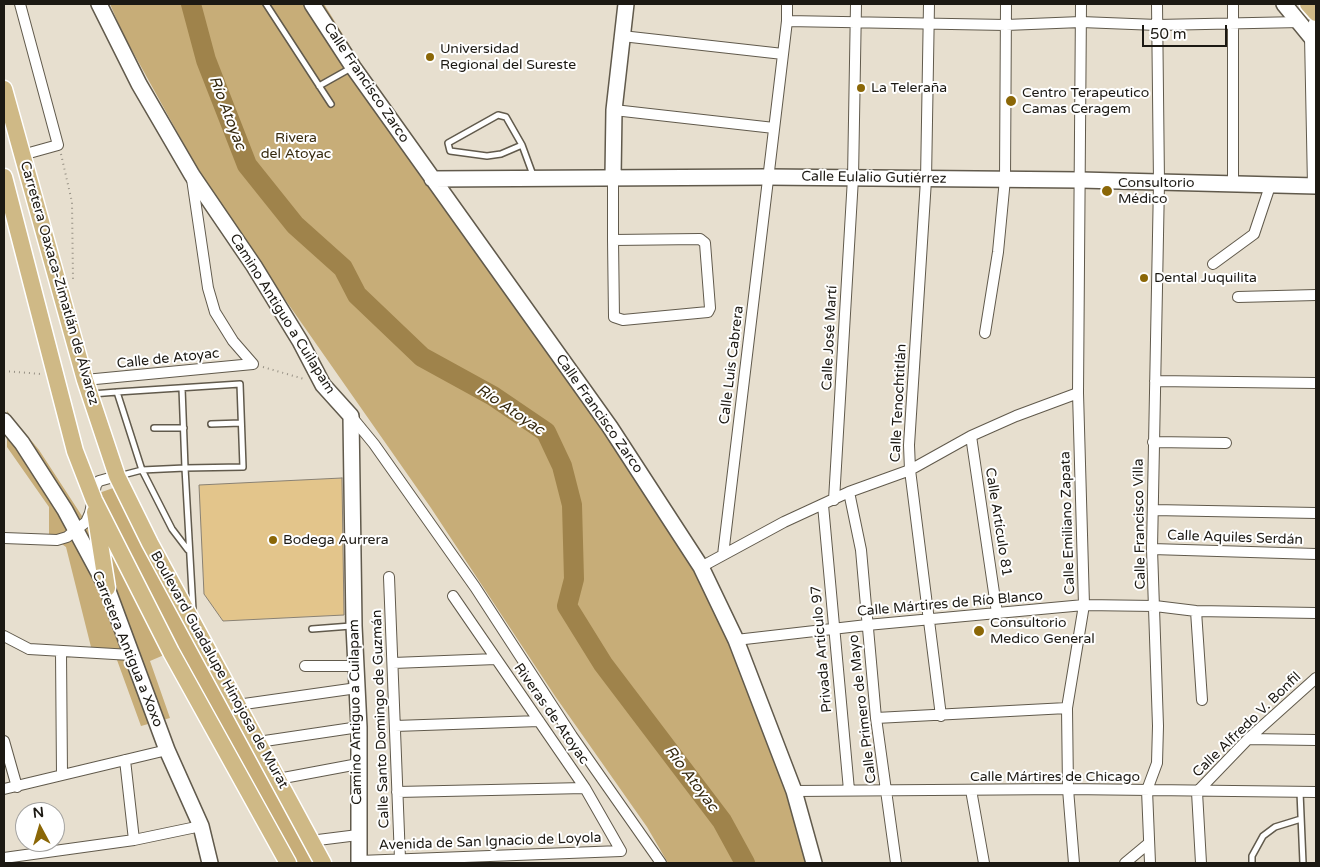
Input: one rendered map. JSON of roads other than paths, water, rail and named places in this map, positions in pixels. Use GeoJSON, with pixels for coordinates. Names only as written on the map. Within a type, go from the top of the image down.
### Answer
{"type":"FeatureCollection","features":[{"type":"Feature","properties":{"kind":"main road"},"geometry":{"type":"LineString","coordinates":[[1308,4],[1316,14]]}},
{"type":"Feature","properties":{"kind":"main road","name":"Carretera Oaxaca-Zimatlán de Álvarez"},"geometry":{"type":"LineString","coordinates":[[4,89],[88,387],[117,476]]}},
{"type":"Feature","properties":{"kind":"main road","name":"Carretera Oaxaca-Zimatlán de Álvarez"},"geometry":{"type":"LineString","coordinates":[[4,177],[8,207],[56,375],[75,451],[94,500],[180,668],[288,863]]}},
{"type":"Feature","properties":{"kind":"main road","name":"Boulevard Guadalupe Hinojosa de Murat"},"geometry":{"type":"LineString","coordinates":[[117,476],[194,625],[323,863]]}},
{"type":"Feature","properties":{"kind":"main road"},"geometry":{"type":"LineString","coordinates":[[94,500],[106,588]]}},
{"type":"Feature","properties":{"kind":"street"},"geometry":{"type":"LineString","coordinates":[[20,4],[58,145],[22,155]]}},
{"type":"Feature","properties":{"kind":"street","name":"Camino Antiguo a Cuilapam"},"geometry":{"type":"LineString","coordinates":[[98,4],[139,84],[192,175],[254,266],[300,341],[323,386],[350,416],[358,727],[359,862]]}},
{"type":"Feature","properties":{"kind":"street","name":"Calle Francisco Zarco"},"geometry":{"type":"LineString","coordinates":[[312,4],[353,67],[432,180],[610,427],[701,567],[736,640],[794,792],[814,863]]}},
{"type":"Feature","properties":{"kind":"street"},"geometry":{"type":"LineString","coordinates":[[613,240],[700,239],[705,243],[710,308],[708,312],[623,320],[614,317],[612,176],[614,110],[626,4]]}},
{"type":"Feature","properties":{"kind":"street","name":"Calle Luis Cabrera"},"geometry":{"type":"LineString","coordinates":[[723,556],[787,21],[787,4]]}},
{"type":"Feature","properties":{"kind":"street","name":"Calle José Martí"},"geometry":{"type":"LineString","coordinates":[[834,500],[853,178],[856,4]]}},
{"type":"Feature","properties":{"kind":"street","name":"Calle Tenochtitlán"},"geometry":{"type":"LineString","coordinates":[[929,4],[926,180],[909,445],[910,470],[930,620],[940,716]]}},
{"type":"Feature","properties":{"kind":"street"},"geometry":{"type":"LineString","coordinates":[[985,333],[998,252],[1005,180],[1006,4]]}},
{"type":"Feature","properties":{"kind":"street","name":"Calle Emiliano Zapata"},"geometry":{"type":"LineString","coordinates":[[1074,863],[1068,789],[1067,708],[1084,605],[1078,393],[1081,4]]}},
{"type":"Feature","properties":{"kind":"street","name":"Calle Francisco Villa"},"geometry":{"type":"LineString","coordinates":[[1150,863],[1147,790],[1157,763],[1158,726],[1152,549],[1159,183],[1157,4]]}},
{"type":"Feature","properties":{"kind":"street"},"geometry":{"type":"LineString","coordinates":[[1233,4],[1233,185]]}},
{"type":"Feature","properties":{"kind":"street"},"geometry":{"type":"LineString","coordinates":[[1284,4],[1313,40]]}},
{"type":"Feature","properties":{"kind":"street"},"geometry":{"type":"LineString","coordinates":[[1315,191],[1313,40],[1316,14]]}},
{"type":"Feature","properties":{"kind":"street"},"geometry":{"type":"LineString","coordinates":[[787,21],[1006,25],[1081,22],[1157,25],[1300,22]]}},
{"type":"Feature","properties":{"kind":"street"},"geometry":{"type":"LineString","coordinates":[[622,36],[783,54]]}},
{"type":"Feature","properties":{"kind":"street"},"geometry":{"type":"LineString","coordinates":[[614,110],[774,128]]}},
{"type":"Feature","properties":{"kind":"street","name":"Calle de Atoyac"},"geometry":{"type":"LineString","coordinates":[[88,387],[253,364],[233,341],[215,312],[208,288],[192,175]]}},
{"type":"Feature","properties":{"kind":"street","name":"Calle Eulalio Gutiérrez"},"geometry":{"type":"LineString","coordinates":[[432,180],[612,176],[1080,180],[1270,186],[1315,191]]}},
{"type":"Feature","properties":{"kind":"street"},"geometry":{"type":"LineString","coordinates":[[1212,264],[1254,234],[1270,186]]}},
{"type":"Feature","properties":{"kind":"street"},"geometry":{"type":"LineString","coordinates":[[1238,297],[1316,295]]}},
{"type":"Feature","properties":{"kind":"street"},"geometry":{"type":"LineString","coordinates":[[1154,380],[1316,383]]}},
{"type":"Feature","properties":{"kind":"street"},"geometry":{"type":"LineString","coordinates":[[701,567],[784,522],[849,492],[910,470],[971,436],[1016,416],[1078,393]]}},
{"type":"Feature","properties":{"kind":"street"},"geometry":{"type":"LineString","coordinates":[[350,416],[374,444],[476,587],[546,696],[661,863]]}},
{"type":"Feature","properties":{"kind":"street","name":"Carretera Antigua a Xoxo"},"geometry":{"type":"LineString","coordinates":[[4,421],[22,443],[77,531],[106,588],[167,750],[201,826],[210,863]]}},
{"type":"Feature","properties":{"kind":"street","name":"Calle Artículo 81"},"geometry":{"type":"LineString","coordinates":[[971,436],[997,613]]}},
{"type":"Feature","properties":{"kind":"street"},"geometry":{"type":"LineString","coordinates":[[1153,442],[1226,443]]}},
{"type":"Feature","properties":{"kind":"street"},"geometry":{"type":"LineString","coordinates":[[4,538],[57,540],[67,538],[86,522],[94,500],[94,491],[99,481],[117,476]]}},
{"type":"Feature","properties":{"kind":"street","name":"Calle Primero de Mayo"},"geometry":{"type":"LineString","coordinates":[[849,492],[861,550],[876,718],[896,863]]}},
{"type":"Feature","properties":{"kind":"street","name":"Privada Artículo 97"},"geometry":{"type":"LineString","coordinates":[[823,505],[850,790]]}},
{"type":"Feature","properties":{"kind":"street"},"geometry":{"type":"LineString","coordinates":[[1153,510],[1316,513]]}},
{"type":"Feature","properties":{"kind":"street","name":"Calle Aquiles Serdán"},"geometry":{"type":"LineString","coordinates":[[1152,549],[1316,554]]}},
{"type":"Feature","properties":{"kind":"street","name":"Calle Santo Domingo de Guzmán"},"geometry":{"type":"LineString","coordinates":[[390,577],[400,859]]}},
{"type":"Feature","properties":{"kind":"street","name":"Riveras de Atoyac"},"geometry":{"type":"LineString","coordinates":[[453,596],[585,788],[621,851]]}},
{"type":"Feature","properties":{"kind":"street","name":"Calle Mártires de Río Blanco"},"geometry":{"type":"LineString","coordinates":[[736,640],[834,628],[1084,605],[1155,606],[1196,611],[1316,613]]}},
{"type":"Feature","properties":{"kind":"street"},"geometry":{"type":"LineString","coordinates":[[1196,611],[1202,700]]}},
{"type":"Feature","properties":{"kind":"street"},"geometry":{"type":"LineString","coordinates":[[4,636],[28,649],[131,655]]}},
{"type":"Feature","properties":{"kind":"street"},"geometry":{"type":"LineString","coordinates":[[61,652],[62,775]]}},
{"type":"Feature","properties":{"kind":"street"},"geometry":{"type":"LineString","coordinates":[[393,663],[496,659]]}},
{"type":"Feature","properties":{"kind":"street"},"geometry":{"type":"LineString","coordinates":[[305,666],[355,666]]}},
{"type":"Feature","properties":{"kind":"street","name":"Calle Alfredo V. Bonfil"},"geometry":{"type":"LineString","coordinates":[[1197,792],[1248,739],[1316,678]]}},
{"type":"Feature","properties":{"kind":"street"},"geometry":{"type":"LineString","coordinates":[[237,705],[357,688]]}},
{"type":"Feature","properties":{"kind":"street"},"geometry":{"type":"LineString","coordinates":[[876,718],[1067,708]]}},
{"type":"Feature","properties":{"kind":"street"},"geometry":{"type":"LineString","coordinates":[[395,726],[539,721]]}},
{"type":"Feature","properties":{"kind":"street"},"geometry":{"type":"LineString","coordinates":[[258,742],[358,727]]}},
{"type":"Feature","properties":{"kind":"street"},"geometry":{"type":"LineString","coordinates":[[1248,739],[1316,740]]}},
{"type":"Feature","properties":{"kind":"street"},"geometry":{"type":"LineString","coordinates":[[4,741],[17,786]]}},
{"type":"Feature","properties":{"kind":"street"},"geometry":{"type":"LineString","coordinates":[[4,789],[167,750]]}},
{"type":"Feature","properties":{"kind":"street"},"geometry":{"type":"LineString","coordinates":[[125,760],[134,840]]}},
{"type":"Feature","properties":{"kind":"street"},"geometry":{"type":"LineString","coordinates":[[278,779],[358,764]]}},
{"type":"Feature","properties":{"kind":"street"},"geometry":{"type":"LineString","coordinates":[[397,792],[585,788]]}},
{"type":"Feature","properties":{"kind":"street","name":"Calle Mártires de Chicago"},"geometry":{"type":"LineString","coordinates":[[794,792],[1068,789],[1316,792]]}},
{"type":"Feature","properties":{"kind":"street"},"geometry":{"type":"LineString","coordinates":[[971,790],[984,863]]}},
{"type":"Feature","properties":{"kind":"street"},"geometry":{"type":"LineString","coordinates":[[1197,792],[1201,863]]}},
{"type":"Feature","properties":{"kind":"street"},"geometry":{"type":"LineString","coordinates":[[4,858],[30,859],[201,826]]}},
{"type":"Feature","properties":{"kind":"street"},"geometry":{"type":"LineString","coordinates":[[310,841],[358,835]]}},
{"type":"Feature","properties":{"kind":"street"},"geometry":{"type":"LineString","coordinates":[[1125,863],[1148,843]]}},
{"type":"Feature","properties":{"kind":"street","name":"Avenida de San Ignacio de Loyola"},"geometry":{"type":"LineString","coordinates":[[359,862],[621,851]]}},
{"type":"Feature","properties":{"kind":"lane"},"geometry":{"type":"LineString","coordinates":[[266,4],[331,104]]}},
{"type":"Feature","properties":{"kind":"lane"},"geometry":{"type":"LineString","coordinates":[[319,86],[353,67]]}},
{"type":"Feature","properties":{"kind":"lane"},"geometry":{"type":"LineString","coordinates":[[522,145],[501,154],[487,156],[450,151],[448,143],[498,115],[506,117],[522,145],[534,178]]}},
{"type":"Feature","properties":{"kind":"lane"},"geometry":{"type":"LineString","coordinates":[[88,387],[117,392],[240,384],[243,467],[142,470],[117,476]]}},
{"type":"Feature","properties":{"kind":"lane"},"geometry":{"type":"LineString","coordinates":[[182,388],[194,625]]}},
{"type":"Feature","properties":{"kind":"lane"},"geometry":{"type":"LineString","coordinates":[[117,392],[142,470],[172,528],[189,551]]}},
{"type":"Feature","properties":{"kind":"lane"},"geometry":{"type":"LineString","coordinates":[[211,424],[241,423]]}},
{"type":"Feature","properties":{"kind":"lane"},"geometry":{"type":"LineString","coordinates":[[154,428],[184,428]]}},
{"type":"Feature","properties":{"kind":"lane"},"geometry":{"type":"LineString","coordinates":[[312,629],[354,626]]}},
{"type":"Feature","properties":{"kind":"lane"},"geometry":{"type":"LineString","coordinates":[[1300,792],[1303,863]]}},
{"type":"Feature","properties":{"kind":"lane"},"geometry":{"type":"LineString","coordinates":[[1252,863],[1252,856],[1263,836],[1275,827],[1301,819]]}},
{"type":"Feature","properties":{"kind":"waterway","name":"Río Atoyac"},"geometry":{"type":"LineString","coordinates":[[191,4],[206,60],[247,165],[295,225],[343,268],[357,295],[422,357],[493,396],[546,432],[562,466],[572,505],[574,579],[567,606],[603,664],[722,821],[745,863]]}},
{"type":"Feature","properties":{"kind":"place","name":"Universidad Regional del Sureste"},"geometry":{"type":"Point","coordinates":[430,57]}},
{"type":"Feature","properties":{"kind":"place","name":"La Teleraña"},"geometry":{"type":"Point","coordinates":[861,88]}},
{"type":"Feature","properties":{"kind":"place","name":"Centro Terapeutico Camas Ceragem"},"geometry":{"type":"Point","coordinates":[1011,101]}},
{"type":"Feature","properties":{"kind":"place","name":"Consultorio Médico"},"geometry":{"type":"Point","coordinates":[1107,191]}},
{"type":"Feature","properties":{"kind":"place","name":"Dental Juquilita"},"geometry":{"type":"Point","coordinates":[1144,278]}},
{"type":"Feature","properties":{"kind":"place","name":"Bodega Aurrera"},"geometry":{"type":"Point","coordinates":[273,540]}},
{"type":"Feature","properties":{"kind":"place","name":"Consultorio Medico General"},"geometry":{"type":"Point","coordinates":[979,631]}},
{"type":"Feature","properties":{"kind":"park label","name":"Rivera del Atoyac"},"geometry":{"type":"Point","coordinates":[296,146]}}]}
